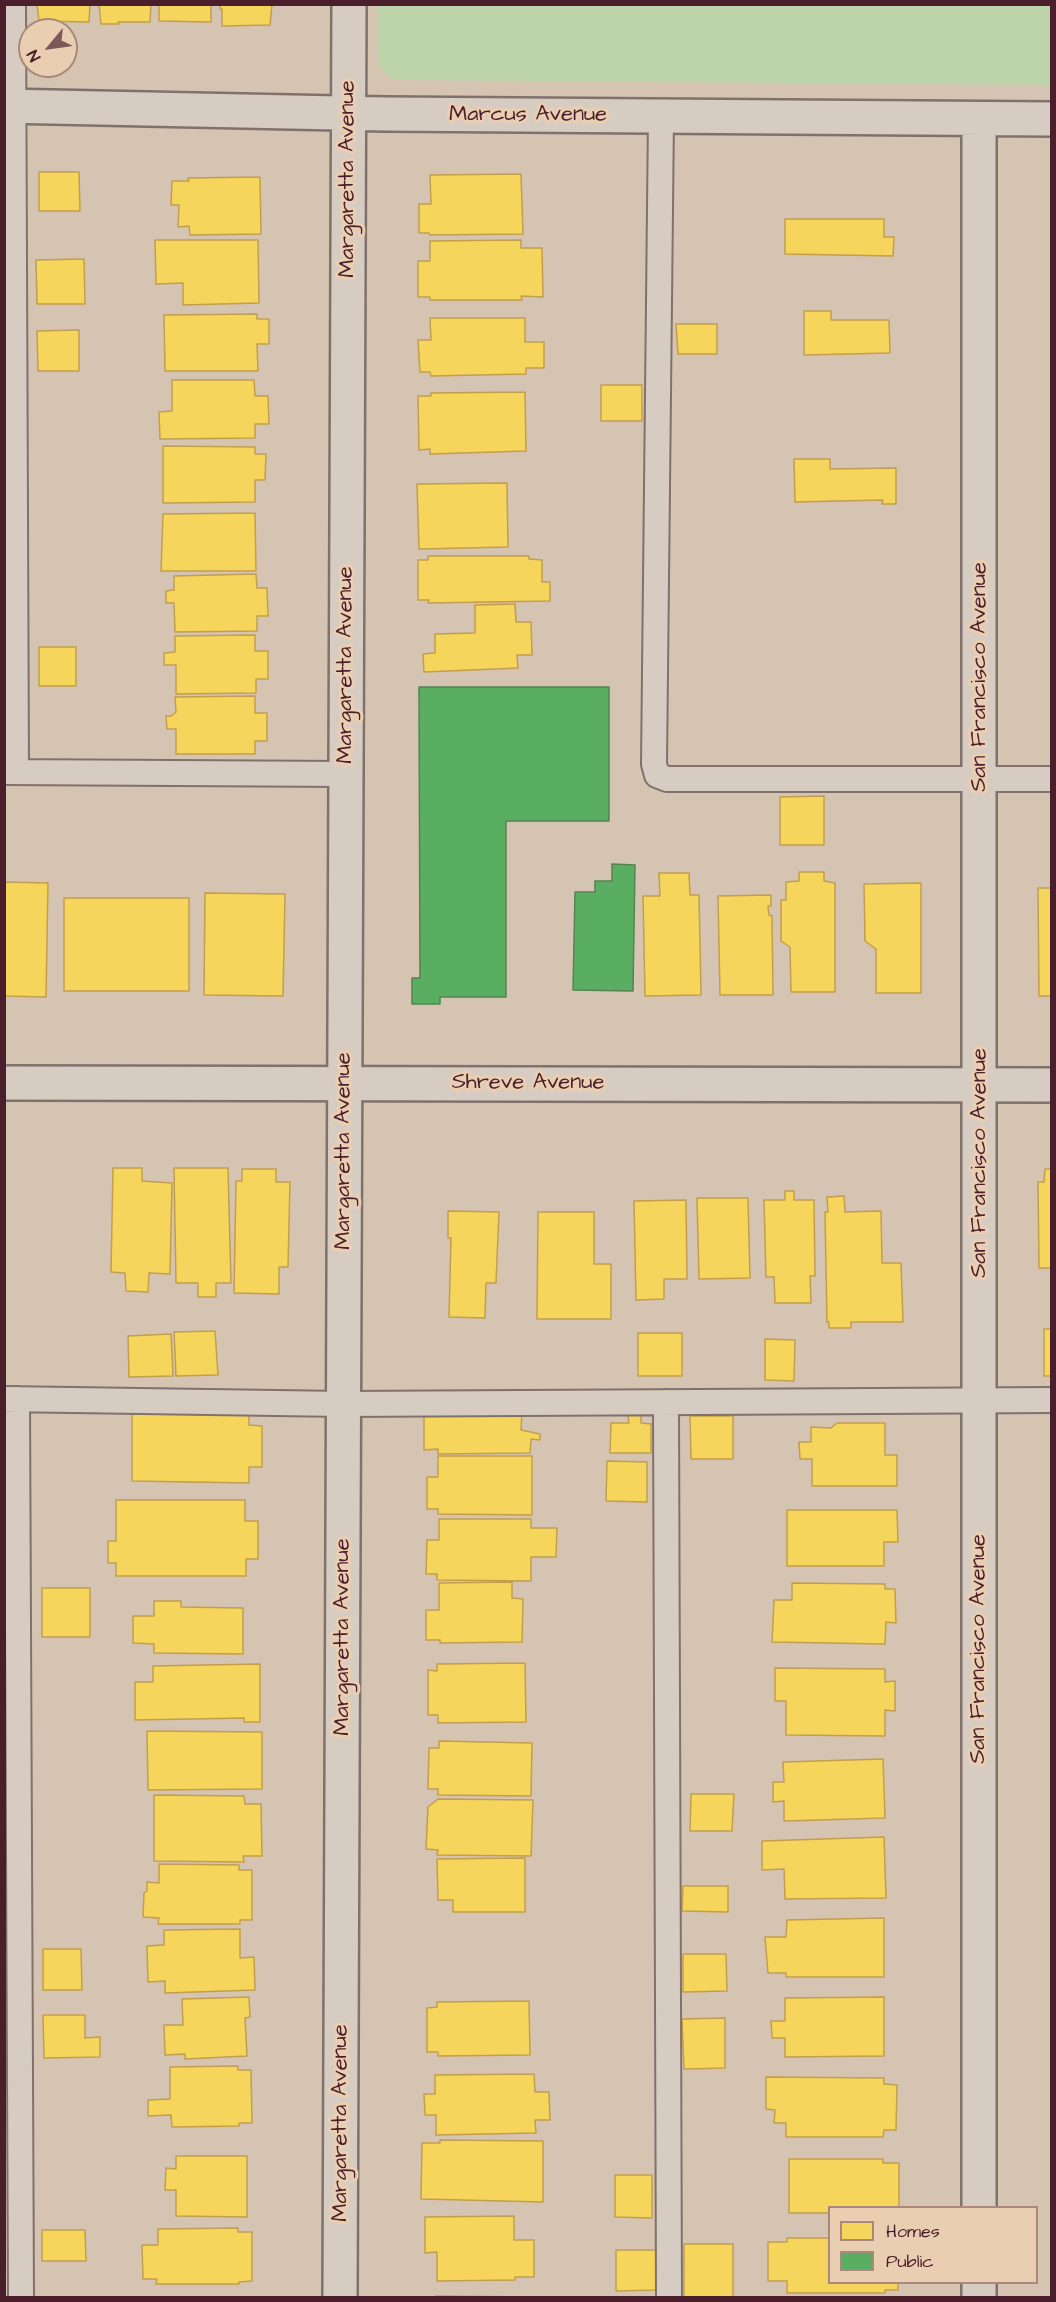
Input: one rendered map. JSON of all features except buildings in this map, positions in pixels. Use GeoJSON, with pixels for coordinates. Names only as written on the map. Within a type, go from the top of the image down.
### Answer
{"type":"FeatureCollection","features":[{"type":"Feature","properties":{"kind":"street","name":"Margaretta Avenue"},"geometry":{"type":"LineString","coordinates":[[340,2298],[349,4]]}},
{"type":"Feature","properties":{"kind":"street","name":"Marcus Avenue"},"geometry":{"type":"LineString","coordinates":[[8,106],[348,113],[1052,120]]}},
{"type":"Feature","properties":{"kind":"street","name":"San Francisco Avenue"},"geometry":{"type":"LineString","coordinates":[[979,119],[979,2206]]}},
{"type":"Feature","properties":{"kind":"street","name":"Shreve Avenue"},"geometry":{"type":"LineString","coordinates":[[4,1083],[1052,1085]]}},
{"type":"Feature","properties":{"kind":"lane"},"geometry":{"type":"LineString","coordinates":[[13,4],[8,106],[10,772],[346,774]]}},
{"type":"Feature","properties":{"kind":"lane"},"geometry":{"type":"LineString","coordinates":[[661,116],[654,764],[657,775],[667,779],[1052,779]]}},
{"type":"Feature","properties":{"kind":"lane"},"geometry":{"type":"LineString","coordinates":[[21,2298],[11,1399],[344,1404],[1052,1400]]}},
{"type":"Feature","properties":{"kind":"lane"},"geometry":{"type":"LineString","coordinates":[[666,1402],[669,2298]]}},
{"type":"Feature","properties":{"kind":"green space"},"geometry":{"type":"Polygon","coordinates":[[[377,5],[1051,5],[1051,85],[398,80],[390,78],[380,67],[377,56],[377,5]]]}}]}
